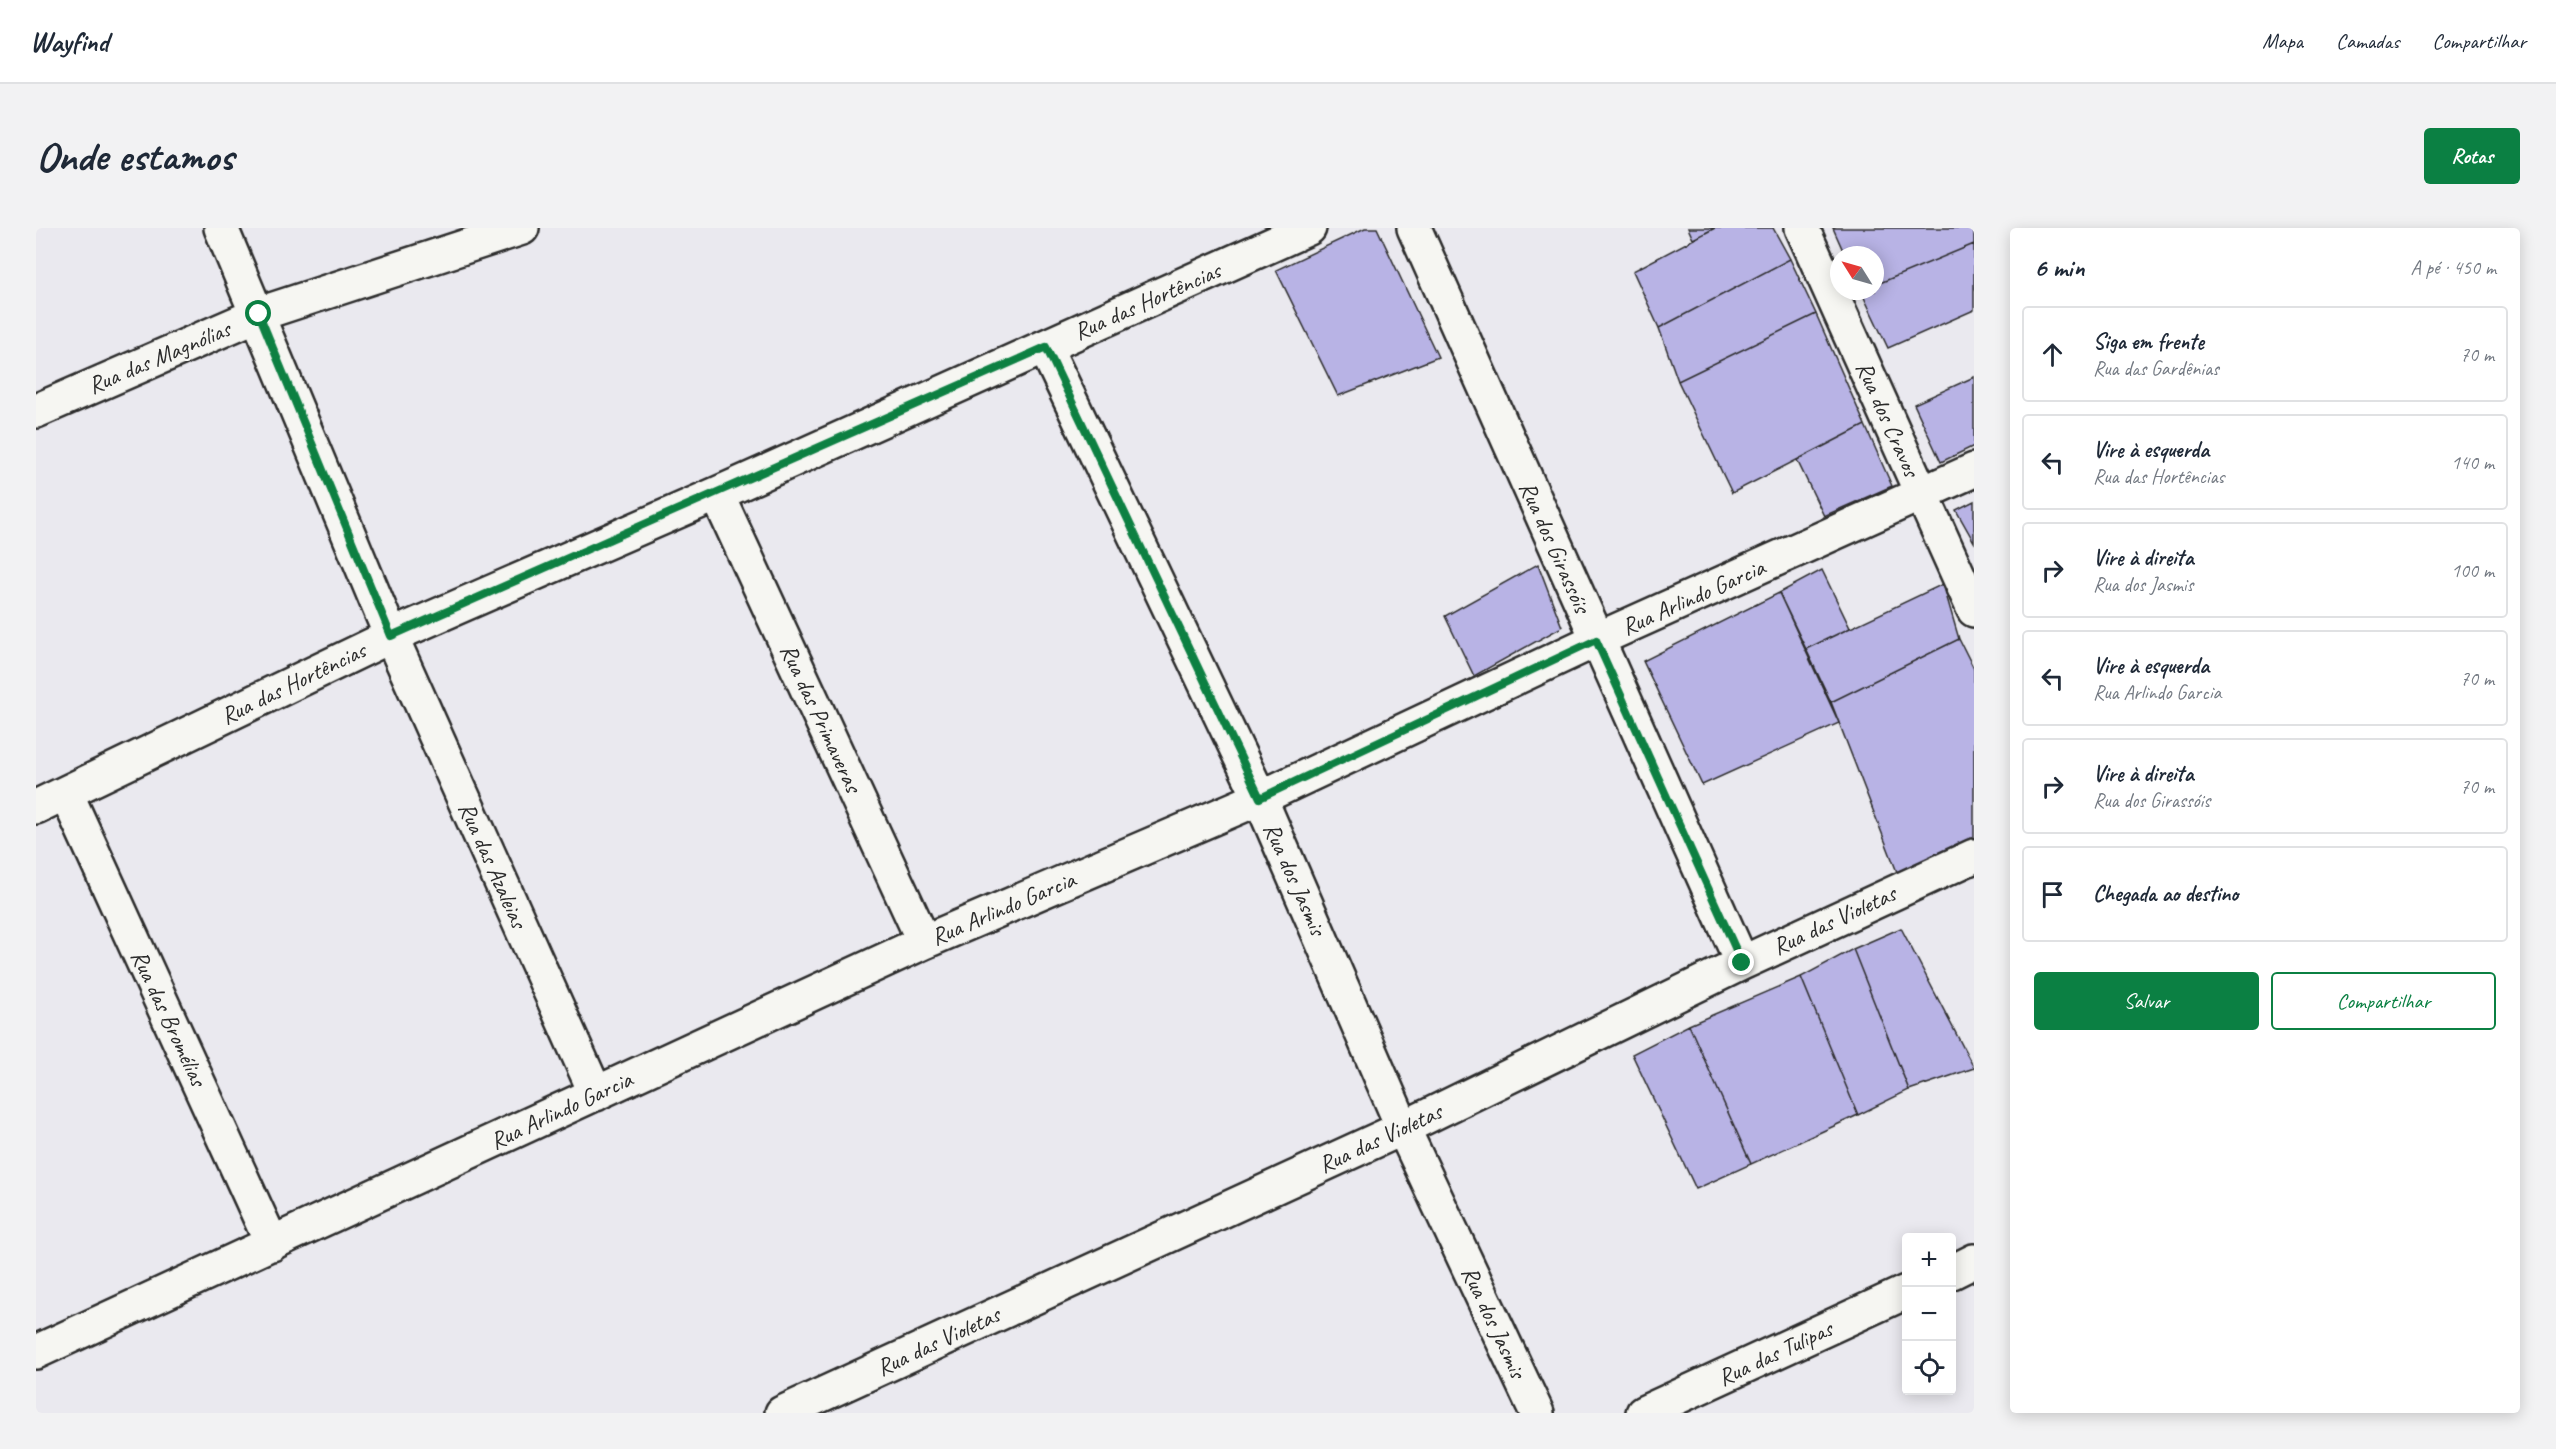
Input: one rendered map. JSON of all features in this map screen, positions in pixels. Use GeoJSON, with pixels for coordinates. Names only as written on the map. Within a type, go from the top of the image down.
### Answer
{"type":"FeatureCollection","features":[{"type":"Feature","properties":{"kind":"street","name":"Rua das Azaleias"},"geometry":{"type":"LineString","coordinates":[[221,228],[259,314],[391,636],[596,1094]]}},
{"type":"Feature","properties":{"kind":"street","name":"Rua das Magnólias"},"geometry":{"type":"LineString","coordinates":[[36,411],[259,314],[522,228]]}},
{"type":"Feature","properties":{"kind":"street","name":"Rua das Hortências"},"geometry":{"type":"LineString","coordinates":[[36,807],[391,636],[717,494],[1309,228]]}},
{"type":"Feature","properties":{"kind":"street","name":"Rua dos Girassóis"},"geometry":{"type":"LineString","coordinates":[[1414,228],[1742,963]]}},
{"type":"Feature","properties":{"kind":"street","name":"Rua dos Cravos"},"geometry":{"type":"LineString","coordinates":[[1802,228],[1974,610]]}},
{"type":"Feature","properties":{"kind":"street","name":"Rua dos Jasmis"},"geometry":{"type":"LineString","coordinates":[[1046,347],[1260,798],[1403,1128],[1537,1413]]}},
{"type":"Feature","properties":{"kind":"street","name":"Rua Arlindo Garcia"},"geometry":{"type":"LineString","coordinates":[[36,1352],[924,942],[1260,798],[1596,640],[1974,470]]}},
{"type":"Feature","properties":{"kind":"street","name":"Rua das Primaveras"},"geometry":{"type":"LineString","coordinates":[[717,494],[924,942]]}},
{"type":"Feature","properties":{"kind":"street","name":"Rua das Bromélias"},"geometry":{"type":"LineString","coordinates":[[66,793],[272,1244]]}},
{"type":"Feature","properties":{"kind":"street","name":"Rua das Violetas"},"geometry":{"type":"LineString","coordinates":[[782,1413],[1403,1128],[1742,963],[1974,856]]}},
{"type":"Feature","properties":{"kind":"street"},"geometry":{"type":"LineString","coordinates":[[1956,1270],[1974,1261]]}},
{"type":"Feature","properties":{"kind":"street","name":"Rua das Tulipas"},"geometry":{"type":"LineString","coordinates":[[1643,1413],[1902,1294]]}},
{"type":"Feature","properties":{"kind":"building"},"geometry":{"type":"Polygon","coordinates":[[[1365,228],[1377,228],[1438,357],[1338,396],[1276,270],[1365,228]]]}},
{"type":"Feature","properties":{"kind":"building"},"geometry":{"type":"Polygon","coordinates":[[[1688,228],[1715,228],[1693,239],[1688,228]]]}},
{"type":"Feature","properties":{"kind":"building"},"geometry":{"type":"Polygon","coordinates":[[[1715,228],[1773,228],[1790,259],[1659,328],[1633,271],[1715,228]]]}},
{"type":"Feature","properties":{"kind":"building"},"geometry":{"type":"Polygon","coordinates":[[[1833,228],[1974,228],[1974,244],[1884,281],[1884,246],[1841,246],[1833,228]]]}},
{"type":"Feature","properties":{"kind":"building"},"geometry":{"type":"Polygon","coordinates":[[[1974,244],[1974,310],[1888,348],[1865,300],[1884,300],[1884,281],[1974,244]]]}},
{"type":"Feature","properties":{"kind":"building"},"geometry":{"type":"Polygon","coordinates":[[[1790,259],[1816,314],[1678,381],[1659,328],[1790,259]]]}},
{"type":"Feature","properties":{"kind":"building"},"geometry":{"type":"Polygon","coordinates":[[[1816,314],[1865,425],[1732,493],[1678,381],[1816,314]]]}},
{"type":"Feature","properties":{"kind":"building"},"geometry":{"type":"Polygon","coordinates":[[[1974,377],[1974,446],[1941,462],[1914,404],[1974,377]]]}},
{"type":"Feature","properties":{"kind":"building"},"geometry":{"type":"Polygon","coordinates":[[[1865,425],[1892,486],[1824,516],[1797,460],[1865,425]]]}},
{"type":"Feature","properties":{"kind":"building"},"geometry":{"type":"Polygon","coordinates":[[[1974,501],[1974,542],[1956,510],[1974,501]]]}},
{"type":"Feature","properties":{"kind":"building"},"geometry":{"type":"Polygon","coordinates":[[[1538,564],[1562,627],[1474,676],[1445,616],[1538,564]]]}},
{"type":"Feature","properties":{"kind":"building"},"geometry":{"type":"Polygon","coordinates":[[[1822,570],[1850,628],[1806,649],[1779,593],[1822,570]]]}},
{"type":"Feature","properties":{"kind":"building"},"geometry":{"type":"Polygon","coordinates":[[[1943,584],[1959,639],[1831,702],[1806,649],[1943,584]]]}},
{"type":"Feature","properties":{"kind":"building"},"geometry":{"type":"Polygon","coordinates":[[[1779,593],[1839,723],[1702,785],[1643,661],[1779,593]]]}},
{"type":"Feature","properties":{"kind":"building"},"geometry":{"type":"Polygon","coordinates":[[[1959,639],[1974,669],[1974,840],[1897,872],[1831,702],[1959,639]]]}},
{"type":"Feature","properties":{"kind":"building"},"geometry":{"type":"Polygon","coordinates":[[[1901,928],[1974,1068],[1909,1090],[1853,949],[1901,928]]]}},
{"type":"Feature","properties":{"kind":"building"},"geometry":{"type":"Polygon","coordinates":[[[1853,949],[1909,1090],[1858,1115],[1801,977],[1853,949]]]}},
{"type":"Feature","properties":{"kind":"building"},"geometry":{"type":"Polygon","coordinates":[[[1801,977],[1858,1115],[1751,1164],[1689,1025],[1801,977]]]}},
{"type":"Feature","properties":{"kind":"building"},"geometry":{"type":"Polygon","coordinates":[[[1689,1025],[1751,1164],[1696,1189],[1632,1054],[1689,1025]]]}},
{"type":"Feature","properties":{"kind":"route"},"geometry":{"type":"LineString","coordinates":[[259,314],[391,636],[1046,347],[1260,798],[1596,640],[1742,963]]}}]}
